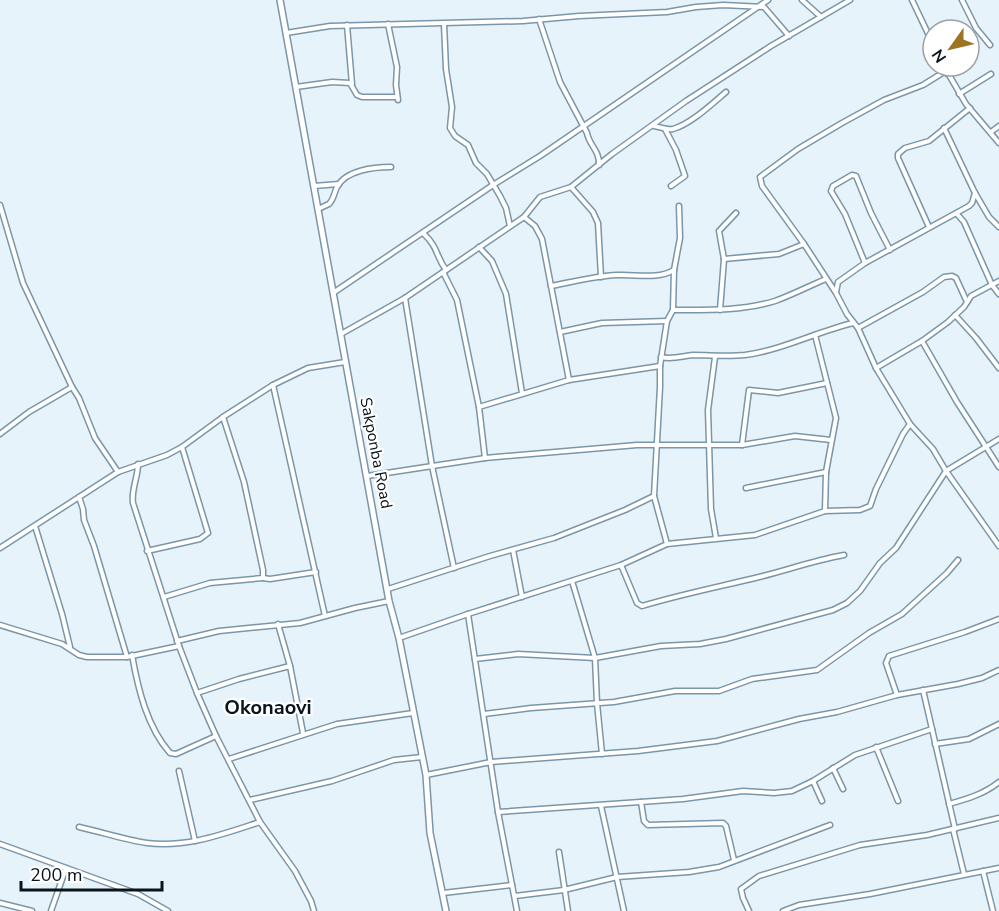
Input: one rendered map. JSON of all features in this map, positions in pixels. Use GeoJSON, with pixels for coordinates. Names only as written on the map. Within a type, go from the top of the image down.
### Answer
{"type":"FeatureCollection","features":[{"type":"Feature","properties":{"kind":"main road","name":"Sakponba Road"},"geometry":{"type":"LineString","coordinates":[[280,0],[389,601],[399,638],[426,775],[430,833],[446,911]]}},
{"type":"Feature","properties":{"kind":"street"},"geometry":{"type":"LineString","coordinates":[[333,294],[768,0]]}},
{"type":"Feature","properties":{"kind":"street"},"geometry":{"type":"LineString","coordinates":[[801,0],[821,17]]}},
{"type":"Feature","properties":{"kind":"street"},"geometry":{"type":"LineString","coordinates":[[340,334],[405,298],[524,217],[540,197],[571,187],[695,95],[850,0]]}},
{"type":"Feature","properties":{"kind":"street"},"geometry":{"type":"LineString","coordinates":[[912,0],[921,19]]}},
{"type":"Feature","properties":{"kind":"street"},"geometry":{"type":"LineString","coordinates":[[962,0],[976,28],[990,45]]}},
{"type":"Feature","properties":{"kind":"street"},"geometry":{"type":"LineString","coordinates":[[286,33],[347,25],[539,20],[667,12],[723,5],[759,6],[767,10],[789,36]]}},
{"type":"Feature","properties":{"kind":"street"},"geometry":{"type":"LineString","coordinates":[[539,20],[560,82],[587,133],[588,140],[598,155],[599,165]]}},
{"type":"Feature","properties":{"kind":"street"},"geometry":{"type":"LineString","coordinates":[[347,25],[352,84],[357,95],[362,97],[381,95],[398,99],[397,67],[388,24]]}},
{"type":"Feature","properties":{"kind":"street"},"geometry":{"type":"LineString","coordinates":[[444,24],[446,69],[452,107],[450,128],[455,136],[468,145],[476,163],[493,185],[506,208],[510,226]]}},
{"type":"Feature","properties":{"kind":"street"},"geometry":{"type":"LineString","coordinates":[[959,94],[992,74]]}},
{"type":"Feature","properties":{"kind":"street"},"geometry":{"type":"LineString","coordinates":[[934,78],[923,85],[884,100],[842,123],[798,149],[760,177],[762,186],[804,244],[858,328],[876,368],[910,423],[933,449],[999,546]]}},
{"type":"Feature","properties":{"kind":"street"},"geometry":{"type":"LineString","coordinates":[[949,78],[959,94],[999,143]]}},
{"type":"Feature","properties":{"kind":"street"},"geometry":{"type":"LineString","coordinates":[[296,87],[332,82],[352,84]]}},
{"type":"Feature","properties":{"kind":"street"},"geometry":{"type":"LineString","coordinates":[[653,126],[671,129],[680,126],[726,92]]}},
{"type":"Feature","properties":{"kind":"street"},"geometry":{"type":"LineString","coordinates":[[929,227],[898,154],[905,148],[925,143],[970,108]]}},
{"type":"Feature","properties":{"kind":"street"},"geometry":{"type":"LineString","coordinates":[[991,132],[999,126]]}},
{"type":"Feature","properties":{"kind":"street"},"geometry":{"type":"LineString","coordinates":[[665,128],[673,142],[684,176],[671,186]]}},
{"type":"Feature","properties":{"kind":"street"},"geometry":{"type":"LineString","coordinates":[[944,128],[975,193],[989,217],[999,226]]}},
{"type":"Feature","properties":{"kind":"street"},"geometry":{"type":"LineString","coordinates":[[313,186],[339,184],[357,172],[391,167]]}},
{"type":"Feature","properties":{"kind":"street"},"geometry":{"type":"LineString","coordinates":[[865,263],[845,214],[831,191],[833,186],[852,175],[856,176],[871,213],[890,249]]}},
{"type":"Feature","properties":{"kind":"street"},"geometry":{"type":"LineString","coordinates":[[317,209],[329,204],[339,184]]}},
{"type":"Feature","properties":{"kind":"street"},"geometry":{"type":"LineString","coordinates":[[571,187],[593,212],[598,223],[601,277]]}},
{"type":"Feature","properties":{"kind":"street"},"geometry":{"type":"LineString","coordinates":[[836,293],[838,282],[865,263],[957,213],[972,203],[975,193]]}},
{"type":"Feature","properties":{"kind":"street"},"geometry":{"type":"LineString","coordinates":[[0,206],[23,283],[79,398],[95,438],[118,472]]}},
{"type":"Feature","properties":{"kind":"street"},"geometry":{"type":"LineString","coordinates":[[667,544],[654,496],[660,366],[666,321],[673,310],[674,270],[680,238],[679,206]]}},
{"type":"Feature","properties":{"kind":"street"},"geometry":{"type":"LineString","coordinates":[[720,310],[724,259],[719,231],[736,213]]}},
{"type":"Feature","properties":{"kind":"street"},"geometry":{"type":"LineString","coordinates":[[957,213],[964,222],[992,285],[999,294]]}},
{"type":"Feature","properties":{"kind":"street"},"geometry":{"type":"LineString","coordinates":[[524,217],[535,226],[542,239],[569,380]]}},
{"type":"Feature","properties":{"kind":"street"},"geometry":{"type":"LineString","coordinates":[[423,233],[434,244],[457,300],[479,407],[485,458]]}},
{"type":"Feature","properties":{"kind":"street"},"geometry":{"type":"LineString","coordinates":[[724,259],[779,254],[804,244]]}},
{"type":"Feature","properties":{"kind":"street"},"geometry":{"type":"LineString","coordinates":[[479,247],[492,261],[506,294],[522,393]]}},
{"type":"Feature","properties":{"kind":"street"},"geometry":{"type":"LineString","coordinates":[[551,286],[616,275],[650,276],[674,270]]}},
{"type":"Feature","properties":{"kind":"street"},"geometry":{"type":"LineString","coordinates":[[858,328],[923,292],[944,277],[956,278],[967,302]]}},
{"type":"Feature","properties":{"kind":"street"},"geometry":{"type":"LineString","coordinates":[[673,310],[720,310],[751,307],[776,301],[826,279]]}},
{"type":"Feature","properties":{"kind":"street"},"geometry":{"type":"LineString","coordinates":[[876,368],[922,341],[955,315],[971,296],[999,282]]}},
{"type":"Feature","properties":{"kind":"street"},"geometry":{"type":"LineString","coordinates":[[405,298],[432,466],[454,568]]}},
{"type":"Feature","properties":{"kind":"street"},"geometry":{"type":"LineString","coordinates":[[842,325],[847,314]]}},
{"type":"Feature","properties":{"kind":"street"},"geometry":{"type":"LineString","coordinates":[[955,315],[999,368]]}},
{"type":"Feature","properties":{"kind":"street"},"geometry":{"type":"LineString","coordinates":[[560,332],[602,324],[666,321]]}},
{"type":"Feature","properties":{"kind":"street"},"geometry":{"type":"LineString","coordinates":[[661,357],[668,359],[693,355],[715,357],[745,355],[784,346],[853,323]]}},
{"type":"Feature","properties":{"kind":"street"},"geometry":{"type":"LineString","coordinates":[[815,335],[836,418],[826,472],[825,511]]}},
{"type":"Feature","properties":{"kind":"street"},"geometry":{"type":"LineString","coordinates":[[922,341],[957,402],[999,467]]}},
{"type":"Feature","properties":{"kind":"street"},"geometry":{"type":"LineString","coordinates":[[715,357],[708,410],[711,509],[716,538]]}},
{"type":"Feature","properties":{"kind":"street"},"geometry":{"type":"LineString","coordinates":[[0,548],[118,472],[167,455],[182,447],[273,385],[308,368],[345,362]]}},
{"type":"Feature","properties":{"kind":"street"},"geometry":{"type":"LineString","coordinates":[[479,407],[569,380],[660,366]]}},
{"type":"Feature","properties":{"kind":"street"},"geometry":{"type":"LineString","coordinates":[[742,445],[749,390],[778,393],[827,382]]}},
{"type":"Feature","properties":{"kind":"street"},"geometry":{"type":"LineString","coordinates":[[273,385],[325,616]]}},
{"type":"Feature","properties":{"kind":"street"},"geometry":{"type":"LineString","coordinates":[[0,434],[29,412],[72,387]]}},
{"type":"Feature","properties":{"kind":"street"},"geometry":{"type":"LineString","coordinates":[[223,417],[244,482],[263,578]]}},
{"type":"Feature","properties":{"kind":"street"},"geometry":{"type":"LineString","coordinates":[[399,638],[621,565],[667,544],[755,536],[825,511],[860,510],[870,506],[876,489],[910,423]]}},
{"type":"Feature","properties":{"kind":"street"},"geometry":{"type":"LineString","coordinates":[[367,476],[485,458],[657,445],[742,445],[795,436],[831,440]]}},
{"type":"Feature","properties":{"kind":"street"},"geometry":{"type":"LineString","coordinates":[[475,659],[518,654],[595,658],[661,646],[700,644],[833,610],[848,603],[860,591],[880,563],[896,548],[946,471],[999,439]]}},
{"type":"Feature","properties":{"kind":"street"},"geometry":{"type":"LineString","coordinates":[[147,551],[200,539],[208,533],[182,447]]}},
{"type":"Feature","properties":{"kind":"street"},"geometry":{"type":"LineString","coordinates":[[138,464],[138,475],[132,493],[147,551],[197,693],[260,822],[295,871],[314,911]]}},
{"type":"Feature","properties":{"kind":"street"},"geometry":{"type":"LineString","coordinates":[[746,488],[826,472]]}},
{"type":"Feature","properties":{"kind":"street"},"geometry":{"type":"LineString","coordinates":[[388,588],[554,538],[654,496]]}},
{"type":"Feature","properties":{"kind":"street"},"geometry":{"type":"LineString","coordinates":[[80,497],[84,520],[127,657]]}},
{"type":"Feature","properties":{"kind":"street"},"geometry":{"type":"LineString","coordinates":[[35,526],[70,648]]}},
{"type":"Feature","properties":{"kind":"street"},"geometry":{"type":"LineString","coordinates":[[513,550],[522,597]]}},
{"type":"Feature","properties":{"kind":"street"},"geometry":{"type":"LineString","coordinates":[[621,565],[637,603],[642,606],[678,595],[844,555]]}},
{"type":"Feature","properties":{"kind":"street"},"geometry":{"type":"LineString","coordinates":[[484,714],[597,703],[675,691],[719,690],[752,679],[817,670],[869,633],[902,615],[958,560]]}},
{"type":"Feature","properties":{"kind":"street"},"geometry":{"type":"LineString","coordinates":[[164,597],[210,583],[236,579],[270,579],[316,572]]}},
{"type":"Feature","properties":{"kind":"street"},"geometry":{"type":"LineString","coordinates":[[572,581],[595,658],[602,754]]}},
{"type":"Feature","properties":{"kind":"street"},"geometry":{"type":"LineString","coordinates":[[0,625],[70,648],[87,657],[127,657],[219,631],[300,623],[389,601]]}},
{"type":"Feature","properties":{"kind":"street"},"geometry":{"type":"LineString","coordinates":[[468,614],[498,812],[517,911]]}},
{"type":"Feature","properties":{"kind":"street"},"geometry":{"type":"LineString","coordinates":[[897,695],[886,663],[889,656],[999,619]]}},
{"type":"Feature","properties":{"kind":"street"},"geometry":{"type":"LineString","coordinates":[[278,624],[290,666],[303,733]]}},
{"type":"Feature","properties":{"kind":"street"},"geometry":{"type":"LineString","coordinates":[[132,655],[139,692],[151,720],[170,753],[176,754],[216,736]]}},
{"type":"Feature","properties":{"kind":"street"},"geometry":{"type":"LineString","coordinates":[[197,693],[290,666]]}},
{"type":"Feature","properties":{"kind":"street"},"geometry":{"type":"LineString","coordinates":[[426,775],[490,762],[602,754],[717,741],[897,695],[982,678],[999,670]]}},
{"type":"Feature","properties":{"kind":"street"},"geometry":{"type":"LineString","coordinates":[[923,690],[964,874]]}},
{"type":"Feature","properties":{"kind":"street"},"geometry":{"type":"LineString","coordinates":[[228,759],[303,733],[337,724],[414,713]]}},
{"type":"Feature","properties":{"kind":"street"},"geometry":{"type":"LineString","coordinates":[[935,744],[969,739],[999,724]]}},
{"type":"Feature","properties":{"kind":"street"},"geometry":{"type":"LineString","coordinates":[[498,812],[601,806],[742,791],[774,794],[792,791],[855,755],[932,729]]}},
{"type":"Feature","properties":{"kind":"street"},"geometry":{"type":"LineString","coordinates":[[876,747],[898,801]]}},
{"type":"Feature","properties":{"kind":"street"},"geometry":{"type":"LineString","coordinates":[[250,800],[332,781],[394,760],[422,757]]}},
{"type":"Feature","properties":{"kind":"street"},"geometry":{"type":"LineString","coordinates":[[833,768],[843,789]]}},
{"type":"Feature","properties":{"kind":"street"},"geometry":{"type":"LineString","coordinates":[[179,771],[195,841]]}},
{"type":"Feature","properties":{"kind":"street"},"geometry":{"type":"LineString","coordinates":[[813,781],[822,801]]}},
{"type":"Feature","properties":{"kind":"street"},"geometry":{"type":"LineString","coordinates":[[949,804],[990,790],[999,782]]}},
{"type":"Feature","properties":{"kind":"street"},"geometry":{"type":"LineString","coordinates":[[641,802],[644,820],[648,825],[723,823],[726,826],[734,860]]}},
{"type":"Feature","properties":{"kind":"street"},"geometry":{"type":"LineString","coordinates":[[601,806],[624,911]]}},
{"type":"Feature","properties":{"kind":"street"},"geometry":{"type":"LineString","coordinates":[[749,911],[741,890],[759,876],[860,845],[954,829],[999,818]]}},
{"type":"Feature","properties":{"kind":"street"},"geometry":{"type":"LineString","coordinates":[[79,827],[146,843],[168,844],[195,841],[260,822]]}},
{"type":"Feature","properties":{"kind":"street"},"geometry":{"type":"LineString","coordinates":[[515,896],[564,890],[617,877],[689,872],[719,867],[830,825]]}},
{"type":"Feature","properties":{"kind":"street"},"geometry":{"type":"LineString","coordinates":[[0,844],[138,894],[168,911]]}},
{"type":"Feature","properties":{"kind":"street"},"geometry":{"type":"LineString","coordinates":[[559,852],[568,911]]}},
{"type":"Feature","properties":{"kind":"street"},"geometry":{"type":"LineString","coordinates":[[51,911],[66,868]]}},
{"type":"Feature","properties":{"kind":"street"},"geometry":{"type":"LineString","coordinates":[[783,911],[799,905],[870,894],[999,868]]}},
{"type":"Feature","properties":{"kind":"street"},"geometry":{"type":"LineString","coordinates":[[983,871],[993,911]]}},
{"type":"Feature","properties":{"kind":"street"},"geometry":{"type":"LineString","coordinates":[[443,893],[513,885]]}},
{"type":"Feature","properties":{"kind":"street"},"geometry":{"type":"LineString","coordinates":[[0,903],[32,911]]}},
{"type":"Feature","properties":{"kind":"district","name":"Okonaovi"},"geometry":{"type":"Point","coordinates":[268,707]}}]}
